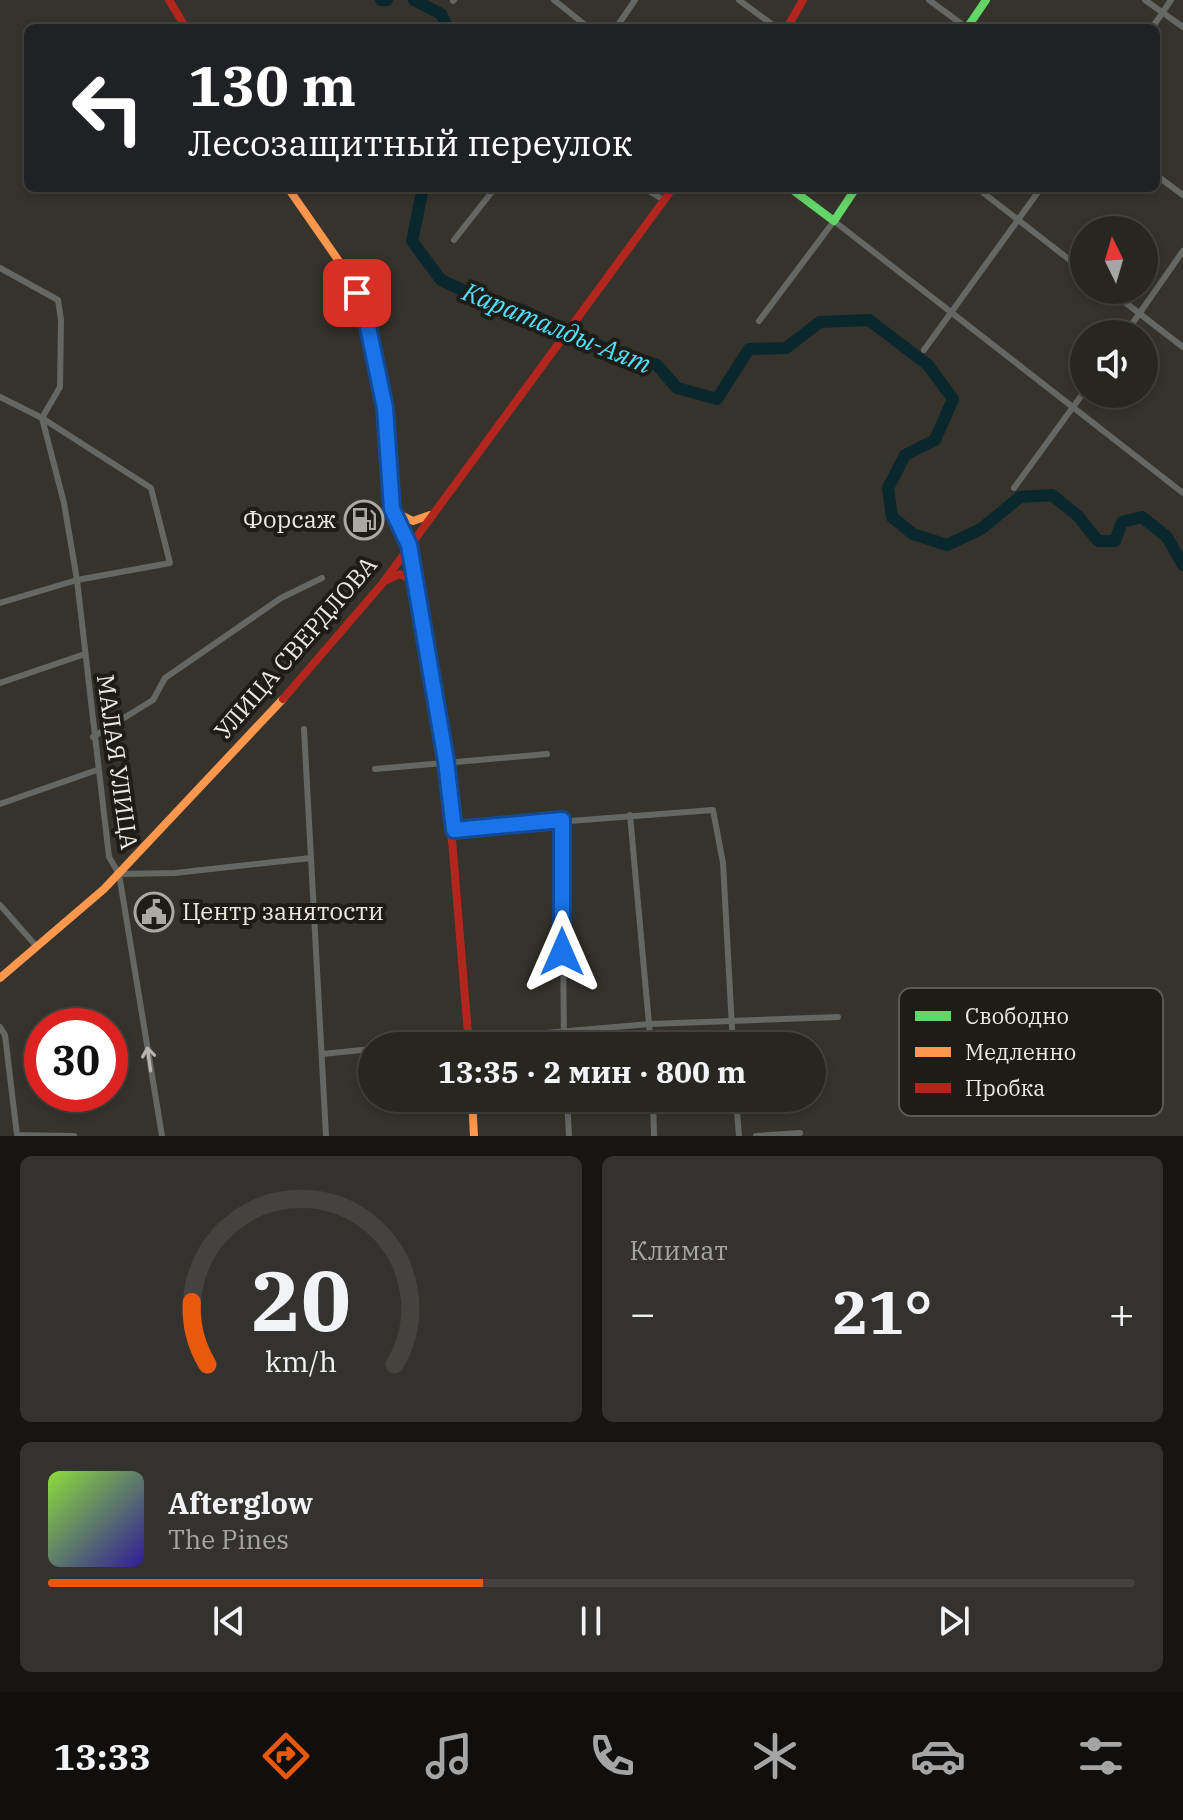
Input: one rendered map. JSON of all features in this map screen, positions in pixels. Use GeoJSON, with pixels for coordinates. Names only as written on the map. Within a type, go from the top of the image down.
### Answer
{"type":"FeatureCollection","features":[{"type":"Feature","properties":{"kind":"street"},"geometry":{"type":"LineString","coordinates":[[169,0],[184,24]]}},
{"type":"Feature","properties":{"kind":"street"},"geometry":{"type":"LineString","coordinates":[[554,0],[584,24]]}},
{"type":"Feature","properties":{"kind":"street"},"geometry":{"type":"LineString","coordinates":[[619,24],[635,0]]}},
{"type":"Feature","properties":{"kind":"street"},"geometry":{"type":"LineString","coordinates":[[739,0],[772,24]]}},
{"type":"Feature","properties":{"kind":"street"},"geometry":{"type":"LineString","coordinates":[[789,24],[803,0]]}},
{"type":"Feature","properties":{"kind":"street"},"geometry":{"type":"LineString","coordinates":[[929,0],[962,24]]}},
{"type":"Feature","properties":{"kind":"street"},"geometry":{"type":"LineString","coordinates":[[970,24],[986,0]]}},
{"type":"Feature","properties":{"kind":"street"},"geometry":{"type":"LineString","coordinates":[[1145,0],[1183,27]]}},
{"type":"Feature","properties":{"kind":"street"},"geometry":{"type":"LineString","coordinates":[[1155,24],[1171,0]]}},
{"type":"Feature","properties":{"kind":"street"},"geometry":{"type":"LineString","coordinates":[[1160,178],[1183,195]]}},
{"type":"Feature","properties":{"kind":"street"},"geometry":{"type":"LineString","coordinates":[[291,192],[350,277],[364,308],[385,408],[392,509],[409,545],[446,761],[454,830],[467,1032]]}},
{"type":"Feature","properties":{"kind":"street"},"geometry":{"type":"LineString","coordinates":[[454,240],[492,192]]}},
{"type":"Feature","properties":{"kind":"street"},"geometry":{"type":"LineString","coordinates":[[651,192],[664,200]]}},
{"type":"Feature","properties":{"kind":"street","name":"УЛИЦА СВЕРДЛОВА"},"geometry":{"type":"LineString","coordinates":[[0,978],[119,874],[318,661],[382,584],[670,192]]}},
{"type":"Feature","properties":{"kind":"street"},"geometry":{"type":"LineString","coordinates":[[795,192],[1183,493]]}},
{"type":"Feature","properties":{"kind":"street"},"geometry":{"type":"LineString","coordinates":[[759,321],[853,192]]}},
{"type":"Feature","properties":{"kind":"street"},"geometry":{"type":"LineString","coordinates":[[982,192],[1070,260]]}},
{"type":"Feature","properties":{"kind":"street"},"geometry":{"type":"LineString","coordinates":[[924,350],[954,314],[1038,192]]}},
{"type":"Feature","properties":{"kind":"street"},"geometry":{"type":"LineString","coordinates":[[1134,320],[1183,251]]}},
{"type":"Feature","properties":{"kind":"street"},"geometry":{"type":"LineString","coordinates":[[0,268],[58,300],[60,387],[42,418]]}},
{"type":"Feature","properties":{"kind":"street"},"geometry":{"type":"LineString","coordinates":[[1127,304],[1183,347]]}},
{"type":"Feature","properties":{"kind":"street"},"geometry":{"type":"LineString","coordinates":[[0,397],[42,418],[151,488],[170,563],[77,580],[0,603]]}},
{"type":"Feature","properties":{"kind":"street"},"geometry":{"type":"LineString","coordinates":[[1014,488],[1072,409]]}},
{"type":"Feature","properties":{"kind":"street","name":"МАЛАЯ УЛИЦА"},"geometry":{"type":"LineString","coordinates":[[42,418],[64,503],[77,580],[109,857],[119,874],[162,1136]]}},
{"type":"Feature","properties":{"kind":"street"},"geometry":{"type":"LineString","coordinates":[[392,509],[408,522],[418,522],[434,512]]}},
{"type":"Feature","properties":{"kind":"street"},"geometry":{"type":"LineString","coordinates":[[382,584],[400,574],[413,578],[416,584]]}},
{"type":"Feature","properties":{"kind":"street"},"geometry":{"type":"LineString","coordinates":[[93,737],[153,700],[165,678],[268,607],[322,578]]}},
{"type":"Feature","properties":{"kind":"street"},"geometry":{"type":"LineString","coordinates":[[0,683],[85,654]]}},
{"type":"Feature","properties":{"kind":"street"},"geometry":{"type":"LineString","coordinates":[[304,729],[326,1136]]}},
{"type":"Feature","properties":{"kind":"street"},"geometry":{"type":"LineString","coordinates":[[375,769],[547,754]]}},
{"type":"Feature","properties":{"kind":"street"},"geometry":{"type":"LineString","coordinates":[[0,804],[97,770]]}},
{"type":"Feature","properties":{"kind":"street"},"geometry":{"type":"LineString","coordinates":[[454,830],[713,810],[723,863],[732,1032]]}},
{"type":"Feature","properties":{"kind":"street"},"geometry":{"type":"LineString","coordinates":[[630,815],[650,1032]]}},
{"type":"Feature","properties":{"kind":"street"},"geometry":{"type":"LineString","coordinates":[[562,820],[563,1032],[650,1024],[838,1017]]}},
{"type":"Feature","properties":{"kind":"street"},"geometry":{"type":"LineString","coordinates":[[119,874],[175,873],[311,858]]}},
{"type":"Feature","properties":{"kind":"street"},"geometry":{"type":"LineString","coordinates":[[0,905],[37,947]]}},
{"type":"Feature","properties":{"kind":"street"},"geometry":{"type":"LineString","coordinates":[[0,1027],[5,1035],[17,1135],[74,1136]]}},
{"type":"Feature","properties":{"kind":"street"},"geometry":{"type":"LineString","coordinates":[[322,1054],[358,1050]]}},
{"type":"Feature","properties":{"kind":"street"},"geometry":{"type":"LineString","coordinates":[[473,1112],[474,1136]]}},
{"type":"Feature","properties":{"kind":"street"},"geometry":{"type":"LineString","coordinates":[[568,1112],[569,1136]]}},
{"type":"Feature","properties":{"kind":"street"},"geometry":{"type":"LineString","coordinates":[[653,1112],[654,1136]]}},
{"type":"Feature","properties":{"kind":"street"},"geometry":{"type":"LineString","coordinates":[[737,1112],[739,1136]]}},
{"type":"Feature","properties":{"kind":"street"},"geometry":{"type":"LineString","coordinates":[[756,1136],[800,1133]]}},
{"type":"Feature","properties":{"kind":"waterway","name":"Караталды-Аят"},"geometry":{"type":"LineString","coordinates":[[381,0],[387,0]]}},
{"type":"Feature","properties":{"kind":"waterway","name":"Караталды-Аят"},"geometry":{"type":"LineString","coordinates":[[414,0],[441,14],[446,24]]}},
{"type":"Feature","properties":{"kind":"waterway","name":"Караталды-Аят"},"geometry":{"type":"LineString","coordinates":[[422,192],[412,241],[441,280],[477,297],[522,310],[613,352],[657,365],[677,388],[717,399],[749,349],[786,348],[820,322],[869,320],[928,365],[953,399],[935,440],[905,455],[888,488],[892,517],[913,534],[947,545],[981,529],[1020,497],[1052,495],[1078,516],[1098,541],[1115,541],[1122,522],[1142,517],[1167,537],[1183,565]]}},
{"type":"Feature","properties":{"kind":"traffic: fast"},"geometry":{"type":"LineString","coordinates":[[970,24],[986,0]]}},
{"type":"Feature","properties":{"kind":"traffic: fast"},"geometry":{"type":"LineString","coordinates":[[795,192],[834,221],[853,192]]}},
{"type":"Feature","properties":{"kind":"traffic: slow"},"geometry":{"type":"LineString","coordinates":[[291,192],[350,277],[364,308],[385,408],[392,509],[409,545],[446,761],[452,840]]}},
{"type":"Feature","properties":{"kind":"traffic: slow"},"geometry":{"type":"LineString","coordinates":[[397,513],[413,521],[430,515]]}},
{"type":"Feature","properties":{"kind":"traffic: slow"},"geometry":{"type":"LineString","coordinates":[[0,978],[104,889],[283,699]]}},
{"type":"Feature","properties":{"kind":"traffic: slow"},"geometry":{"type":"LineString","coordinates":[[473,1112],[474,1136]]}},
{"type":"Feature","properties":{"kind":"traffic: jam"},"geometry":{"type":"LineString","coordinates":[[169,0],[184,24]]}},
{"type":"Feature","properties":{"kind":"traffic: jam"},"geometry":{"type":"LineString","coordinates":[[789,24],[803,0]]}},
{"type":"Feature","properties":{"kind":"traffic: jam"},"geometry":{"type":"LineString","coordinates":[[283,699],[382,584],[670,192]]}},
{"type":"Feature","properties":{"kind":"traffic: jam"},"geometry":{"type":"LineString","coordinates":[[385,581],[400,574],[415,582]]}},
{"type":"Feature","properties":{"kind":"traffic: jam"},"geometry":{"type":"LineString","coordinates":[[452,840],[468,1032]]}},
{"type":"Feature","properties":{"kind":"place","name":"Форсаж"},"geometry":{"type":"Point","coordinates":[364,520]}},
{"type":"Feature","properties":{"kind":"place","name":"Центр занятости"},"geometry":{"type":"Point","coordinates":[154,912]}},
{"type":"Feature","properties":{"kind":"route"},"geometry":{"type":"LineString","coordinates":[[357,293],[364,308],[385,408],[392,509],[409,545],[446,761],[454,830],[562,820],[562,952]]}}]}
